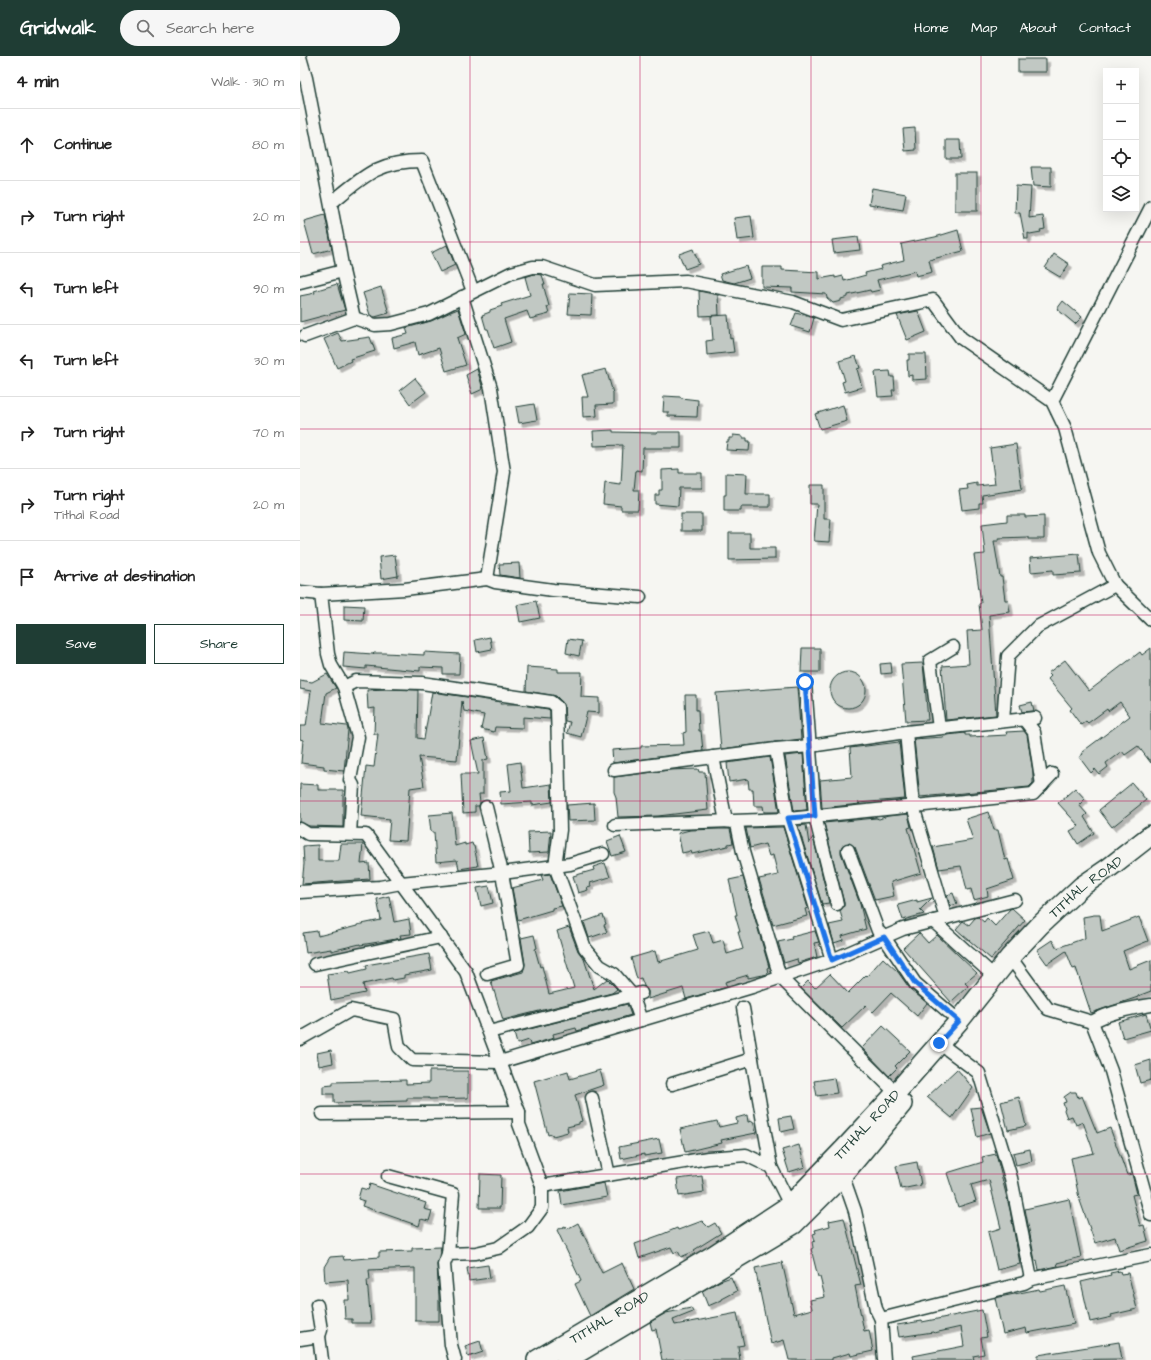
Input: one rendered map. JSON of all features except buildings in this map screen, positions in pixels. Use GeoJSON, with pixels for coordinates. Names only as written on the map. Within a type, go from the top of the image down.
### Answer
{"type":"FeatureCollection","features":[{"type":"Feature","properties":{"kind":"main road","name":"TITHAL ROAD"},"geometry":{"type":"LineString","coordinates":[[537,1360],[714,1255],[790,1205],[840,1167],[896,1093],[943,1046],[959,1021],[995,977],[1013,962],[1040,925],[1082,886],[1110,867],[1151,835]]}},
{"type":"Feature","properties":{"kind":"main road"},"geometry":{"type":"LineString","coordinates":[[566,1360],[794,1224],[840,1167],[1013,962],[1084,901],[1151,850]]}},
{"type":"Feature","properties":{"kind":"street"},"geometry":{"type":"LineString","coordinates":[[300,57],[306,78],[331,203],[342,271],[354,318]]}},
{"type":"Feature","properties":{"kind":"street"},"geometry":{"type":"LineString","coordinates":[[331,203],[368,173],[383,166],[408,161],[422,162],[473,291]]}},
{"type":"Feature","properties":{"kind":"street"},"geometry":{"type":"LineString","coordinates":[[1052,401],[1151,206]]}},
{"type":"Feature","properties":{"kind":"street"},"geometry":{"type":"LineString","coordinates":[[305,336],[354,318],[375,325],[391,324],[429,314],[511,272],[532,267],[542,267],[595,285],[686,281],[793,302],[841,320],[933,300],[961,338],[1052,401],[1065,428],[1099,553],[1115,585],[1151,620]]}},
{"type":"Feature","properties":{"kind":"street"},"geometry":{"type":"LineString","coordinates":[[300,282],[342,271]]}},
{"type":"Feature","properties":{"kind":"street"},"geometry":{"type":"LineString","coordinates":[[462,297],[491,388],[504,472],[487,579]]}},
{"type":"Feature","properties":{"kind":"street"},"geometry":{"type":"LineString","coordinates":[[300,592],[321,594],[405,589],[487,579],[495,582],[553,590],[640,597]]}},
{"type":"Feature","properties":{"kind":"street"},"geometry":{"type":"LineString","coordinates":[[1003,721],[1008,656],[1036,627],[1115,585]]}},
{"type":"Feature","properties":{"kind":"street"},"geometry":{"type":"LineString","coordinates":[[321,594],[328,654],[331,665],[344,687],[358,737],[350,780],[353,785],[350,834]]}},
{"type":"Feature","properties":{"kind":"street"},"geometry":{"type":"LineString","coordinates":[[939,728],[930,661],[953,647]]}},
{"type":"Feature","properties":{"kind":"street"},"geometry":{"type":"LineString","coordinates":[[344,687],[356,681],[422,683],[551,702],[557,707],[560,830],[555,866],[584,948],[600,966],[614,974],[636,994],[641,1020]]}},
{"type":"Feature","properties":{"kind":"street"},"geometry":{"type":"LineString","coordinates":[[805,682],[815,816],[837,904]]}},
{"type":"Feature","properties":{"kind":"street"},"geometry":{"type":"LineString","coordinates":[[614,770],[810,746],[906,732],[1030,718],[1034,732],[1042,785]]}},
{"type":"Feature","properties":{"kind":"street"},"geometry":{"type":"LineString","coordinates":[[906,732],[913,806],[946,918]]}},
{"type":"Feature","properties":{"kind":"street"},"geometry":{"type":"LineString","coordinates":[[776,749],[788,818],[832,960]]}},
{"type":"Feature","properties":{"kind":"street"},"geometry":{"type":"LineString","coordinates":[[713,757],[726,821]]}},
{"type":"Feature","properties":{"kind":"street"},"geometry":{"type":"LineString","coordinates":[[615,825],[815,816],[1033,794],[1052,774]]}},
{"type":"Feature","properties":{"kind":"street"},"geometry":{"type":"LineString","coordinates":[[486,807],[502,873],[518,965],[487,974]]}},
{"type":"Feature","properties":{"kind":"street"},"geometry":{"type":"LineString","coordinates":[[726,821],[737,824],[743,852],[780,977],[896,1093]]}},
{"type":"Feature","properties":{"kind":"street"},"geometry":{"type":"LineString","coordinates":[[300,829],[308,834],[366,835],[466,972],[519,1112],[519,1124],[542,1186],[542,1208],[528,1227],[498,1248],[476,1253],[448,1254]]}},
{"type":"Feature","properties":{"kind":"street"},"geometry":{"type":"LineString","coordinates":[[848,850],[878,931],[884,937],[915,983],[959,1021]]}},
{"type":"Feature","properties":{"kind":"street"},"geometry":{"type":"LineString","coordinates":[[300,892],[380,887],[401,883],[502,873],[570,864],[603,854]]}},
{"type":"Feature","properties":{"kind":"street"},"geometry":{"type":"LineString","coordinates":[[300,1039],[351,1010],[394,1019],[399,1047],[412,1060],[500,1062],[641,1020],[832,960],[903,929],[1015,900]]}},
{"type":"Feature","properties":{"kind":"street"},"geometry":{"type":"LineString","coordinates":[[933,921],[995,977]]}},
{"type":"Feature","properties":{"kind":"street"},"geometry":{"type":"LineString","coordinates":[[315,964],[441,937]]}},
{"type":"Feature","properties":{"kind":"street"},"geometry":{"type":"LineString","coordinates":[[1013,962],[1048,1009],[1092,1022],[1101,1017],[1151,1005]]}},
{"type":"Feature","properties":{"kind":"street"},"geometry":{"type":"LineString","coordinates":[[489,1032],[636,994]]}},
{"type":"Feature","properties":{"kind":"street"},"geometry":{"type":"LineString","coordinates":[[743,1008],[771,1167],[790,1205]]}},
{"type":"Feature","properties":{"kind":"street"},"geometry":{"type":"LineString","coordinates":[[1092,1022],[1111,1071],[1151,1214]]}},
{"type":"Feature","properties":{"kind":"street"},"geometry":{"type":"LineString","coordinates":[[943,1046],[979,1073],[1011,1178],[1031,1280]]}},
{"type":"Feature","properties":{"kind":"street"},"geometry":{"type":"LineString","coordinates":[[672,1084],[752,1058]]}},
{"type":"Feature","properties":{"kind":"street"},"geometry":{"type":"LineString","coordinates":[[592,1098],[609,1175]]}},
{"type":"Feature","properties":{"kind":"street"},"geometry":{"type":"LineString","coordinates":[[322,1114],[519,1112]]}},
{"type":"Feature","properties":{"kind":"street"},"geometry":{"type":"LineString","coordinates":[[542,1186],[708,1158],[746,1155],[771,1167]]}},
{"type":"Feature","properties":{"kind":"street"},"geometry":{"type":"LineString","coordinates":[[840,1167],[855,1211],[876,1309],[881,1319],[884,1360]]}},
{"type":"Feature","properties":{"kind":"street"},"geometry":{"type":"LineString","coordinates":[[388,1176],[453,1194],[448,1254],[444,1264],[451,1345],[455,1360]]}},
{"type":"Feature","properties":{"kind":"street"},"geometry":{"type":"LineString","coordinates":[[881,1319],[1031,1280],[1151,1256]]}},
{"type":"Feature","properties":{"kind":"street"},"geometry":{"type":"LineString","coordinates":[[317,1305],[321,1330],[319,1336],[322,1360]]}},
{"type":"Feature","properties":{"kind":"street"},"geometry":{"type":"LineString","coordinates":[[300,1339],[319,1336]]}},
{"type":"Feature","properties":{"kind":"route"},"geometry":{"type":"LineString","coordinates":[[805,682],[815,816],[788,818],[832,960],[884,937],[915,983],[959,1021],[939,1043]]}}]}
